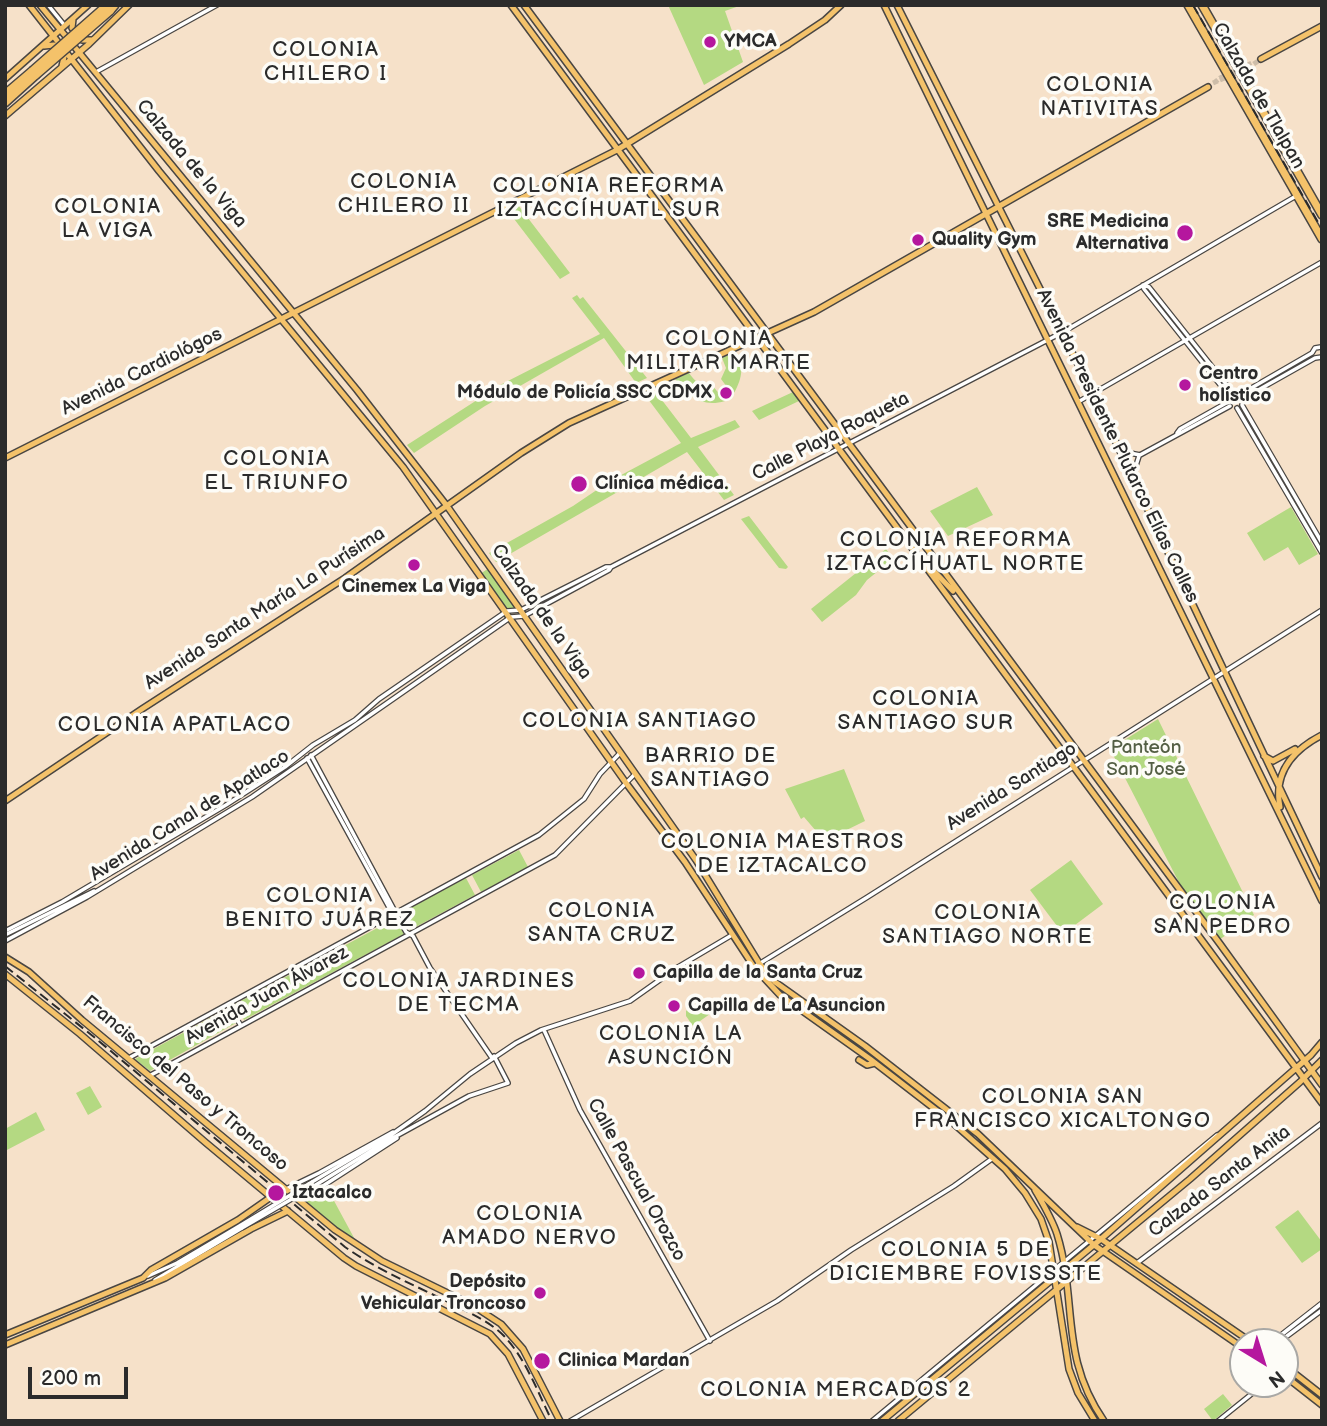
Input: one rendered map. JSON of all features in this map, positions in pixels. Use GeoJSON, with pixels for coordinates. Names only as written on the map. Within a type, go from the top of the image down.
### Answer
{"type":"FeatureCollection","features":[{"type":"Feature","properties":{"kind":"highway","name":"Calzada de Tlalpan"},"geometry":{"type":"LineString","coordinates":[[1188,5],[1322,239]]}},
{"type":"Feature","properties":{"kind":"highway","name":"Calzada de Tlalpan"},"geometry":{"type":"LineString","coordinates":[[1202,5],[1322,215]]}},
{"type":"Feature","properties":{"kind":"highway"},"geometry":{"type":"LineString","coordinates":[[5,103],[34,73],[109,7]]}},
{"type":"Feature","properties":{"kind":"highway"},"geometry":{"type":"LineString","coordinates":[[5,94],[34,73]]}},
{"type":"Feature","properties":{"kind":"main road","name":"Calzada de la Viga"},"geometry":{"type":"LineString","coordinates":[[29,5],[159,171],[364,419],[437,513],[611,762],[685,862],[732,935],[780,995],[811,1012],[911,1080],[999,1152],[1091,1243],[1229,1338]]}},
{"type":"Feature","properties":{"kind":"main road","name":"Calzada de la Viga"},"geometry":{"type":"LineString","coordinates":[[40,5],[63,28],[79,53],[374,411],[447,506],[693,856],[757,965]]}},
{"type":"Feature","properties":{"kind":"main road"},"geometry":{"type":"LineString","coordinates":[[5,79],[88,5]]}},
{"type":"Feature","properties":{"kind":"main road"},"geometry":{"type":"LineString","coordinates":[[5,116],[94,40],[129,5]]}},
{"type":"Feature","properties":{"kind":"main road"},"geometry":{"type":"LineString","coordinates":[[511,5],[1322,1103]]}},
{"type":"Feature","properties":{"kind":"main road"},"geometry":{"type":"LineString","coordinates":[[524,5],[1322,1085]]}},
{"type":"Feature","properties":{"kind":"main road","name":"Avenida Cardiológos"},"geometry":{"type":"LineString","coordinates":[[5,458],[627,144],[789,44],[825,20],[841,5]]}},
{"type":"Feature","properties":{"kind":"main road","name":"Avenida Presidente Plutarco Elías Calles"},"geometry":{"type":"LineString","coordinates":[[884,5],[1322,901]]}},
{"type":"Feature","properties":{"kind":"main road","name":"Avenida Presidente Plutarco Elías Calles"},"geometry":{"type":"LineString","coordinates":[[897,5],[1063,332],[1322,877]]}},
{"type":"Feature","properties":{"kind":"main road"},"geometry":{"type":"LineString","coordinates":[[73,19],[72,28],[82,40],[94,40]]}},
{"type":"Feature","properties":{"kind":"main road"},"geometry":{"type":"LineString","coordinates":[[1261,59],[1322,26]]}},
{"type":"Feature","properties":{"kind":"main road"},"geometry":{"type":"LineString","coordinates":[[39,49],[49,44],[54,45],[64,60],[60,68]]}},
{"type":"Feature","properties":{"kind":"main road","name":"Avenida Santa María La Purísima"},"geometry":{"type":"LineString","coordinates":[[5,801],[345,578],[521,453],[569,423],[814,312],[1208,87]]}},
{"type":"Feature","properties":{"kind":"main road"},"geometry":{"type":"LineString","coordinates":[[364,419],[374,411]]}},
{"type":"Feature","properties":{"kind":"main road"},"geometry":{"type":"LineString","coordinates":[[913,550],[967,605]]}},
{"type":"Feature","properties":{"kind":"main road"},"geometry":{"type":"LineString","coordinates":[[478,574],[489,566]]}},
{"type":"Feature","properties":{"kind":"main road"},"geometry":{"type":"LineString","coordinates":[[1263,755],[1272,761],[1322,735]]}},
{"type":"Feature","properties":{"kind":"main road"},"geometry":{"type":"LineString","coordinates":[[1284,821],[1278,788],[1285,765],[1304,744]]}},
{"type":"Feature","properties":{"kind":"main road"},"geometry":{"type":"LineString","coordinates":[[685,862],[693,856]]}},
{"type":"Feature","properties":{"kind":"main road","name":"Francisco del Paso y Troncoso"},"geometry":{"type":"LineString","coordinates":[[5,957],[29,972],[286,1189],[362,1249],[472,1306],[500,1324],[523,1349],[560,1421]]}},
{"type":"Feature","properties":{"kind":"main road","name":"Francisco del Paso y Troncoso"},"geometry":{"type":"LineString","coordinates":[[5,974],[356,1266],[490,1334],[508,1354],[543,1421]]}},
{"type":"Feature","properties":{"kind":"main road","name":"Calzada de la Viga"},"geometry":{"type":"LineString","coordinates":[[811,1012],[953,1123],[1018,1183],[1034,1207],[1049,1242],[1064,1341],[1073,1380],[1094,1421]]}},
{"type":"Feature","properties":{"kind":"main road"},"geometry":{"type":"LineString","coordinates":[[883,1420],[1226,1132],[1297,1069],[1322,1042]]}},
{"type":"Feature","properties":{"kind":"main road"},"geometry":{"type":"LineString","coordinates":[[859,1060],[867,1065],[876,1063]]}},
{"type":"Feature","properties":{"kind":"main road"},"geometry":{"type":"LineString","coordinates":[[898,1421],[1190,1179],[1322,1060]]}},
{"type":"Feature","properties":{"kind":"main road"},"geometry":{"type":"LineString","coordinates":[[1030,1182],[1057,1234],[1072,1340],[1081,1379],[1104,1421]]}},
{"type":"Feature","properties":{"kind":"main road"},"geometry":{"type":"LineString","coordinates":[[5,1335],[143,1278],[151,1270],[243,1217],[271,1197]]}},
{"type":"Feature","properties":{"kind":"main road"},"geometry":{"type":"LineString","coordinates":[[5,1345],[178,1271],[288,1211]]}},
{"type":"Feature","properties":{"kind":"main road"},"geometry":{"type":"LineString","coordinates":[[243,1217],[251,1229]]}},
{"type":"Feature","properties":{"kind":"main road","name":"Calzada de la Viga"},"geometry":{"type":"LineString","coordinates":[[1077,1227],[1098,1237],[1230,1328]]}},
{"type":"Feature","properties":{"kind":"main road"},"geometry":{"type":"LineString","coordinates":[[55,1314],[52,1320],[58,1322]]}},
{"type":"Feature","properties":{"kind":"main road"},"geometry":{"type":"LineString","coordinates":[[1064,1341],[1072,1340]]}},
{"type":"Feature","properties":{"kind":"main road"},"geometry":{"type":"LineString","coordinates":[[1299,1378],[1322,1395]]}},
{"type":"Feature","properties":{"kind":"main road"},"geometry":{"type":"LineString","coordinates":[[1299,1387],[1322,1405]]}},
{"type":"Feature","properties":{"kind":"street","name":"Calzada de la Viga"},"geometry":{"type":"LineString","coordinates":[[48,5],[63,28]]}},
{"type":"Feature","properties":{"kind":"street"},"geometry":{"type":"LineString","coordinates":[[95,72],[217,5]]}},
{"type":"Feature","properties":{"kind":"street","name":"Calle Playa Roqueta"},"geometry":{"type":"LineString","coordinates":[[523,613],[606,567],[611,567],[1047,341],[1297,196]]}},
{"type":"Feature","properties":{"kind":"street"},"geometry":{"type":"LineString","coordinates":[[1078,402],[1322,262]]}},
{"type":"Feature","properties":{"kind":"street"},"geometry":{"type":"LineString","coordinates":[[1143,285],[1149,287],[1237,408],[1322,553]]}},
{"type":"Feature","properties":{"kind":"street"},"geometry":{"type":"LineString","coordinates":[[1314,355],[1315,348],[1321,347]]}},
{"type":"Feature","properties":{"kind":"street"},"geometry":{"type":"LineString","coordinates":[[1120,451],[1140,455],[1230,399],[1242,396],[1314,355],[1322,357]]}},
{"type":"Feature","properties":{"kind":"street"},"geometry":{"type":"LineString","coordinates":[[1242,396],[1242,405],[1322,543]]}},
{"type":"Feature","properties":{"kind":"street"},"geometry":{"type":"LineString","coordinates":[[1237,408],[1242,405]]}},
{"type":"Feature","properties":{"kind":"street"},"geometry":{"type":"LineString","coordinates":[[1133,477],[1140,455]]}},
{"type":"Feature","properties":{"kind":"street","name":"Avenida Santiago"},"geometry":{"type":"LineString","coordinates":[[757,965],[1322,610]]}},
{"type":"Feature","properties":{"kind":"street"},"geometry":{"type":"LineString","coordinates":[[509,614],[523,613]]}},
{"type":"Feature","properties":{"kind":"street","name":"Avenida Canal de Apatlaco"},"geometry":{"type":"LineString","coordinates":[[5,942],[238,806],[355,720],[379,699],[509,614]]}},
{"type":"Feature","properties":{"kind":"street","name":"Avenida Juan Álvarez"},"geometry":{"type":"LineString","coordinates":[[129,1058],[550,827],[584,799],[600,774],[620,753]]}},
{"type":"Feature","properties":{"kind":"street"},"geometry":{"type":"LineString","coordinates":[[154,1281],[328,1175],[482,1090],[508,1083],[493,1057],[430,968],[413,936],[396,913],[391,911],[308,754]]}},
{"type":"Feature","properties":{"kind":"street","name":"Avenida Canal de Apatlaco"},"geometry":{"type":"LineString","coordinates":[[5,933],[51,909],[308,754]]}},
{"type":"Feature","properties":{"kind":"street","name":"Avenida Juan Álvarez"},"geometry":{"type":"LineString","coordinates":[[150,1075],[561,850],[635,774]]}},
{"type":"Feature","properties":{"kind":"street"},"geometry":{"type":"LineString","coordinates":[[64,905],[90,885]]}},
{"type":"Feature","properties":{"kind":"street"},"geometry":{"type":"LineString","coordinates":[[5,933],[96,891]]}},
{"type":"Feature","properties":{"kind":"street"},"geometry":{"type":"LineString","coordinates":[[328,1175],[425,1111],[493,1057],[544,1030],[630,1001],[678,967],[732,935]]}},
{"type":"Feature","properties":{"kind":"street"},"geometry":{"type":"LineString","coordinates":[[228,1004],[241,1026]]}},
{"type":"Feature","properties":{"kind":"street"},"geometry":{"type":"LineString","coordinates":[[558,1025],[565,1020]]}},
{"type":"Feature","properties":{"kind":"street","name":"Calle Pascual Orozco"},"geometry":{"type":"LineString","coordinates":[[544,1030],[580,1110],[710,1341]]}},
{"type":"Feature","properties":{"kind":"street"},"geometry":{"type":"LineString","coordinates":[[448,1092],[452,1100],[450,1107]]}},
{"type":"Feature","properties":{"kind":"street","name":"Calzada Santa Anita"},"geometry":{"type":"LineString","coordinates":[[1135,1264],[1322,1123]]}},
{"type":"Feature","properties":{"kind":"street"},"geometry":{"type":"LineString","coordinates":[[286,1189],[393,1132]]}},
{"type":"Feature","properties":{"kind":"street"},"geometry":{"type":"LineString","coordinates":[[309,1195],[405,1133]]}},
{"type":"Feature","properties":{"kind":"street"},"geometry":{"type":"LineString","coordinates":[[569,1421],[790,1292],[850,1250],[954,1186],[999,1152]]}},
{"type":"Feature","properties":{"kind":"street"},"geometry":{"type":"LineString","coordinates":[[143,1278],[177,1263],[242,1226]]}},
{"type":"Feature","properties":{"kind":"street"},"geometry":{"type":"LineString","coordinates":[[872,1421],[1055,1274]]}},
{"type":"Feature","properties":{"kind":"street"},"geometry":{"type":"LineString","coordinates":[[1290,1328],[1322,1303]]}},
{"type":"Feature","properties":{"kind":"street"},"geometry":{"type":"LineString","coordinates":[[1298,1328],[1322,1310]]}},
{"type":"Feature","properties":{"kind":"street"},"geometry":{"type":"LineString","coordinates":[[1218,1421],[1247,1398]]}},
{"type":"Feature","properties":{"kind":"green space","name":"YMCA"},"geometry":{"type":"Polygon","coordinates":[[[668,5],[742,5],[725,11],[743,62],[704,85],[668,5]]]}},
{"type":"Feature","properties":{"kind":"green space"},"geometry":{"type":"Polygon","coordinates":[[[518,205],[570,273],[560,279],[508,211],[518,205]]]}},
{"type":"Feature","properties":{"kind":"green space"},"geometry":{"type":"Polygon","coordinates":[[[577,295],[580,299],[583,297],[647,378],[636,383],[604,338],[485,406],[414,453],[407,445],[502,384],[600,334],[572,298],[577,295]]]}},
{"type":"Feature","properties":{"kind":"green space"},"geometry":{"type":"Polygon","coordinates":[[[735,352],[741,374],[733,395],[721,379],[726,368],[722,358],[735,352]]]}},
{"type":"Feature","properties":{"kind":"green space"},"geometry":{"type":"Polygon","coordinates":[[[689,373],[699,383],[712,385],[725,401],[702,402],[690,395],[675,379],[689,373]]]}},
{"type":"Feature","properties":{"kind":"green space"},"geometry":{"type":"Polygon","coordinates":[[[655,391],[691,438],[735,420],[740,427],[698,447],[734,495],[724,500],[687,452],[496,562],[489,553],[573,506],[610,481],[681,443],[645,395],[655,391]]]}},
{"type":"Feature","properties":{"kind":"green space"},"geometry":{"type":"Polygon","coordinates":[[[793,392],[799,401],[759,420],[752,411],[793,392]]]}},
{"type":"Feature","properties":{"kind":"green space"},"geometry":{"type":"Polygon","coordinates":[[[977,487],[993,515],[948,536],[930,511],[977,487]]]}},
{"type":"Feature","properties":{"kind":"green space"},"geometry":{"type":"Polygon","coordinates":[[[1291,507],[1318,554],[1299,565],[1288,547],[1264,561],[1247,533],[1291,507]]]}},
{"type":"Feature","properties":{"kind":"green space"},"geometry":{"type":"Polygon","coordinates":[[[749,516],[788,567],[786,569],[779,568],[741,519],[749,516]]]}},
{"type":"Feature","properties":{"kind":"green space"},"geometry":{"type":"Polygon","coordinates":[[[886,549],[893,559],[867,580],[856,595],[822,622],[811,609],[886,549]]]}},
{"type":"Feature","properties":{"kind":"green space"},"geometry":{"type":"Polygon","coordinates":[[[489,568],[517,607],[507,610],[480,574],[489,568]]]}},
{"type":"Feature","properties":{"kind":"green space","name":"Panteón San José"},"geometry":{"type":"Polygon","coordinates":[[[1158,719],[1254,915],[1219,940],[1185,894],[1110,749],[1158,719]]]}},
{"type":"Feature","properties":{"kind":"green space"},"geometry":{"type":"Polygon","coordinates":[[[844,769],[865,821],[820,843],[816,831],[804,817],[801,819],[785,789],[844,769]]]}},
{"type":"Feature","properties":{"kind":"green space"},"geometry":{"type":"Polygon","coordinates":[[[519,850],[528,867],[481,892],[472,875],[519,850]]]}},
{"type":"Feature","properties":{"kind":"green space"},"geometry":{"type":"Polygon","coordinates":[[[1071,860],[1103,904],[1063,934],[1030,890],[1071,860]]]}},
{"type":"Feature","properties":{"kind":"green space"},"geometry":{"type":"Polygon","coordinates":[[[466,878],[475,895],[410,930],[400,913],[466,878]]]}},
{"type":"Feature","properties":{"kind":"green space"},"geometry":{"type":"Polygon","coordinates":[[[396,918],[404,934],[244,1020],[235,1004],[396,918]]]}},
{"type":"Feature","properties":{"kind":"green space"},"geometry":{"type":"Polygon","coordinates":[[[713,1004],[717,1009],[693,1026],[686,1016],[686,1011],[692,1005],[695,1008],[702,1007],[705,1011],[713,1004]]]}},
{"type":"Feature","properties":{"kind":"green space"},"geometry":{"type":"Polygon","coordinates":[[[225,1010],[230,1011],[236,1023],[150,1071],[135,1059],[225,1010]]]}},
{"type":"Feature","properties":{"kind":"green space"},"geometry":{"type":"Polygon","coordinates":[[[90,1086],[102,1107],[88,1115],[76,1093],[90,1086]]]}},
{"type":"Feature","properties":{"kind":"green space"},"geometry":{"type":"Polygon","coordinates":[[[36,1112],[45,1130],[5,1151],[5,1129],[36,1112]]]}},
{"type":"Feature","properties":{"kind":"green space"},"geometry":{"type":"Polygon","coordinates":[[[326,1186],[359,1247],[302,1202],[326,1186]]]}},
{"type":"Feature","properties":{"kind":"green space"},"geometry":{"type":"Polygon","coordinates":[[[1298,1210],[1322,1242],[1322,1249],[1302,1263],[1275,1227],[1298,1210]]]}},
{"type":"Feature","properties":{"kind":"green space"},"geometry":{"type":"Polygon","coordinates":[[[1223,1394],[1232,1405],[1213,1421],[1204,1409],[1223,1394]]]}},
{"type":"Feature","properties":{"kind":"tunnel"},"geometry":{"type":"LineString","coordinates":[[1213,83],[1248,68],[1261,59]]}},
{"type":"Feature","properties":{"kind":"tunnel"},"geometry":{"type":"LineString","coordinates":[[1214,83],[1252,63]]}},
{"type":"Feature","properties":{"kind":"railway"},"geometry":{"type":"LineString","coordinates":[[1193,5],[1322,229]]}},
{"type":"Feature","properties":{"kind":"railway"},"geometry":{"type":"LineString","coordinates":[[5,966],[345,1247],[385,1271],[487,1322],[499,1331],[525,1366],[552,1421]]}},
{"type":"Feature","properties":{"kind":"place","name":"YMCA"},"geometry":{"type":"Point","coordinates":[710,42]}},
{"type":"Feature","properties":{"kind":"place","name":"SRE Medicina Alternativa"},"geometry":{"type":"Point","coordinates":[1185,233]}},
{"type":"Feature","properties":{"kind":"place","name":"Quality Gym"},"geometry":{"type":"Point","coordinates":[918,240]}},
{"type":"Feature","properties":{"kind":"place","name":"Centro holístico"},"geometry":{"type":"Point","coordinates":[1185,385]}},
{"type":"Feature","properties":{"kind":"place","name":"Módulo de Policía SSC CDMX"},"geometry":{"type":"Point","coordinates":[726,393]}},
{"type":"Feature","properties":{"kind":"place","name":"Clínica médica."},"geometry":{"type":"Point","coordinates":[579,484]}},
{"type":"Feature","properties":{"kind":"place","name":"Cinemex La Viga"},"geometry":{"type":"Point","coordinates":[414,565]}},
{"type":"Feature","properties":{"kind":"place","name":"Capilla de la Santa Cruz"},"geometry":{"type":"Point","coordinates":[639,973]}},
{"type":"Feature","properties":{"kind":"place","name":"Capilla de La Asuncion"},"geometry":{"type":"Point","coordinates":[674,1006]}},
{"type":"Feature","properties":{"kind":"place","name":"Iztacalco"},"geometry":{"type":"Point","coordinates":[276,1193]}},
{"type":"Feature","properties":{"kind":"place","name":"Depósito Vehicular Troncoso"},"geometry":{"type":"Point","coordinates":[540,1293]}},
{"type":"Feature","properties":{"kind":"place","name":"Clinica Mardan"},"geometry":{"type":"Point","coordinates":[542,1361]}},
{"type":"Feature","properties":{"kind":"district","name":"COLONIA CHILERO I"},"geometry":{"type":"Point","coordinates":[326,63]}},
{"type":"Feature","properties":{"kind":"district","name":"COLONIA NATIVITAS"},"geometry":{"type":"Point","coordinates":[1100,98]}},
{"type":"Feature","properties":{"kind":"district","name":"COLONIA CHILERO II"},"geometry":{"type":"Point","coordinates":[404,195]}},
{"type":"Feature","properties":{"kind":"district","name":"COLONIA REFORMA IZTACCÍHUATL SUR"},"geometry":{"type":"Point","coordinates":[609,199]}},
{"type":"Feature","properties":{"kind":"district","name":"COLONIA LA VIGA"},"geometry":{"type":"Point","coordinates":[108,220]}},
{"type":"Feature","properties":{"kind":"district","name":"COLONIA MILITAR MARTE"},"geometry":{"type":"Point","coordinates":[719,352]}},
{"type":"Feature","properties":{"kind":"district","name":"COLONIA EL TRIUNFO"},"geometry":{"type":"Point","coordinates":[277,472]}},
{"type":"Feature","properties":{"kind":"district","name":"COLONIA REFORMA IZTACCÍHUATL NORTE"},"geometry":{"type":"Point","coordinates":[956,553]}},
{"type":"Feature","properties":{"kind":"district","name":"COLONIA SANTIAGO SUR"},"geometry":{"type":"Point","coordinates":[926,712]}},
{"type":"Feature","properties":{"kind":"district","name":"COLONIA SANTIAGO"},"geometry":{"type":"Point","coordinates":[640,722]}},
{"type":"Feature","properties":{"kind":"district","name":"COLONIA APATLACO"},"geometry":{"type":"Point","coordinates":[175,726]}},
{"type":"Feature","properties":{"kind":"district","name":"BARRIO DE SANTIAGO"},"geometry":{"type":"Point","coordinates":[711,769]}},
{"type":"Feature","properties":{"kind":"district","name":"COLONIA MAESTROS DE IZTACALCO"},"geometry":{"type":"Point","coordinates":[783,855]}},
{"type":"Feature","properties":{"kind":"district","name":"COLONIA BENITO JUÁREZ"},"geometry":{"type":"Point","coordinates":[320,909]}},
{"type":"Feature","properties":{"kind":"district","name":"COLONIA SAN PEDRO"},"geometry":{"type":"Point","coordinates":[1223,916]}},
{"type":"Feature","properties":{"kind":"district","name":"COLONIA SANTA CRUZ"},"geometry":{"type":"Point","coordinates":[602,924]}},
{"type":"Feature","properties":{"kind":"district","name":"COLONIA SANTIAGO NORTE"},"geometry":{"type":"Point","coordinates":[988,926]}},
{"type":"Feature","properties":{"kind":"district","name":"COLONIA JARDINES DE TECMA"},"geometry":{"type":"Point","coordinates":[459,994]}},
{"type":"Feature","properties":{"kind":"district","name":"COLONIA LA ASUNCIÓN"},"geometry":{"type":"Point","coordinates":[671,1047]}},
{"type":"Feature","properties":{"kind":"district","name":"COLONIA SAN FRANCISCO XICALTONGO"},"geometry":{"type":"Point","coordinates":[1063,1110]}},
{"type":"Feature","properties":{"kind":"district","name":"COLONIA AMADO NERVO"},"geometry":{"type":"Point","coordinates":[530,1227]}},
{"type":"Feature","properties":{"kind":"district","name":"COLONIA 5 DE DICIEMBRE FOVISSSTE"},"geometry":{"type":"Point","coordinates":[966,1263]}},
{"type":"Feature","properties":{"kind":"district","name":"COLONIA MERCADOS 2"},"geometry":{"type":"Point","coordinates":[836,1391]}}]}
